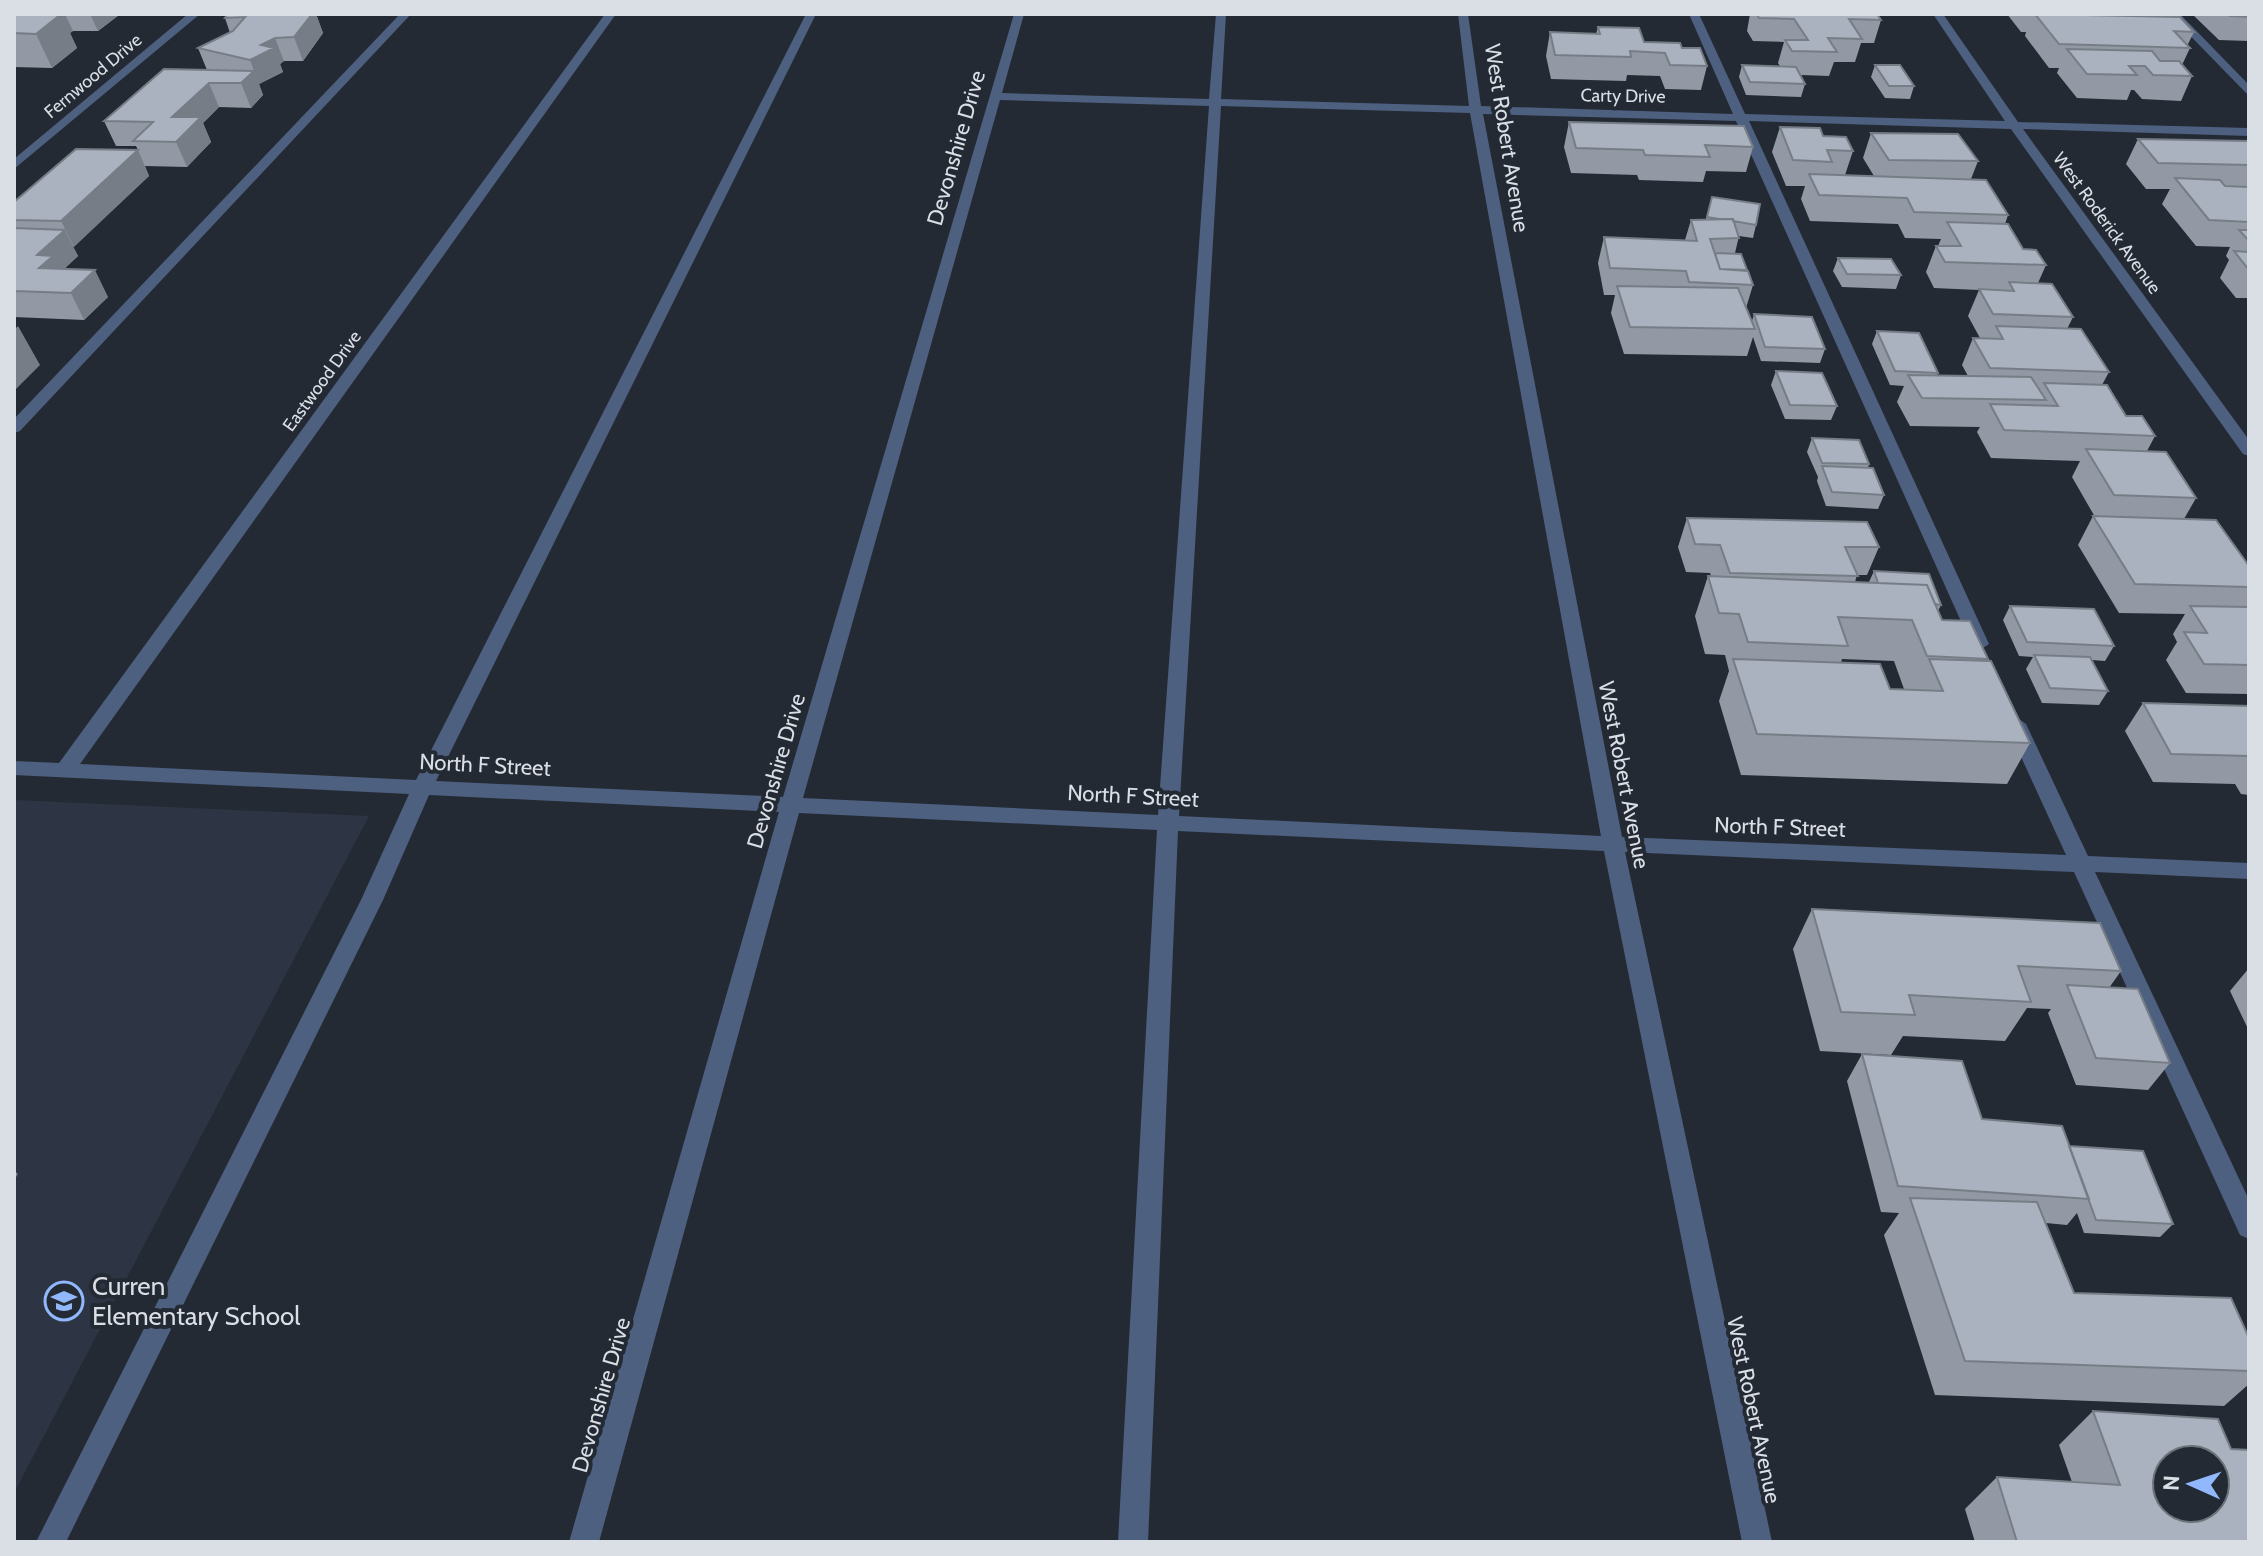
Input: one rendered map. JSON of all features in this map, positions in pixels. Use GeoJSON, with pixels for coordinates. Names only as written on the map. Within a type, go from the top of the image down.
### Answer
{"type":"FeatureCollection","features":[{"type":"Feature","properties":{"kind":"street","name":"Fernwood Drive"},"geometry":{"type":"LineString","coordinates":[[14,165],[195,14]]}},
{"type":"Feature","properties":{"kind":"street"},"geometry":{"type":"LineString","coordinates":[[14,428],[406,14]]}},
{"type":"Feature","properties":{"kind":"street","name":"Eastwood Drive"},"geometry":{"type":"LineString","coordinates":[[65,770],[611,14]]}},
{"type":"Feature","properties":{"kind":"street"},"geometry":{"type":"LineString","coordinates":[[51,1542],[372,900],[423,786],[811,14]]}},
{"type":"Feature","properties":{"kind":"street","name":"Devonshire Drive"},"geometry":{"type":"LineString","coordinates":[[584,1542],[791,804],[1019,14]]}},
{"type":"Feature","properties":{"kind":"street"},"geometry":{"type":"LineString","coordinates":[[1133,1542],[1168,821],[1221,14]]}},
{"type":"Feature","properties":{"kind":"street","name":"West Robert Avenue"},"geometry":{"type":"LineString","coordinates":[[1463,14],[1476,111],[1613,844],[1757,1542]]}},
{"type":"Feature","properties":{"kind":"street"},"geometry":{"type":"LineString","coordinates":[[1694,14],[1988,662]]}},
{"type":"Feature","properties":{"kind":"street","name":"West Roderick Avenue"},"geometry":{"type":"LineString","coordinates":[[1938,14],[2014,125],[2249,451]]}},
{"type":"Feature","properties":{"kind":"street"},"geometry":{"type":"LineString","coordinates":[[2174,14],[2249,92]]}},
{"type":"Feature","properties":{"kind":"street","name":"Carty Drive"},"geometry":{"type":"LineString","coordinates":[[997,96],[2249,132]]}},
{"type":"Feature","properties":{"kind":"street"},"geometry":{"type":"LineString","coordinates":[[2007,705],[2249,1227]]}},
{"type":"Feature","properties":{"kind":"street","name":"North F Street"},"geometry":{"type":"LineString","coordinates":[[14,768],[2249,871]]}},
{"type":"Feature","properties":{"kind":"shaded area","name":"Curren Elementary School"},"geometry":{"type":"Polygon","coordinates":[[[14,800],[369,816],[14,1493],[14,800]]]}},
{"type":"Feature","properties":{"kind":"building"},"geometry":{"type":"Polygon","coordinates":[[[14,14],[61,14],[36,34],[14,33],[14,14]]]}},
{"type":"Feature","properties":{"kind":"building"},"geometry":{"type":"Polygon","coordinates":[[[228,14],[312,14],[294,37],[275,38],[261,45],[274,48],[250,60],[198,48],[233,31],[245,17],[225,18],[228,14]]]}},
{"type":"Feature","properties":{"kind":"building"},"geometry":{"type":"Polygon","coordinates":[[[1757,14],[1877,14],[1881,20],[1849,19],[1862,39],[1828,38],[1837,52],[1792,51],[1785,40],[1808,40],[1794,19],[1759,18],[1757,14]]]}},
{"type":"Feature","properties":{"kind":"building"},"geometry":{"type":"Polygon","coordinates":[[[2035,14],[2180,17],[2194,32],[2174,31],[2190,48],[2059,44],[2035,14]]]}},
{"type":"Feature","properties":{"kind":"building"},"geometry":{"type":"Polygon","coordinates":[[[2154,14],[2156,16],[2118,15],[2154,14]]]}},
{"type":"Feature","properties":{"kind":"building"},"geometry":{"type":"Polygon","coordinates":[[[2228,14],[2249,14],[2249,17],[2230,16],[2228,14]]]}},
{"type":"Feature","properties":{"kind":"building"},"geometry":{"type":"Polygon","coordinates":[[[1598,27],[1639,28],[1644,42],[1680,43],[1682,48],[1700,48],[1707,66],[1670,65],[1665,53],[1630,51],[1631,57],[1555,55],[1550,32],[1600,34],[1598,27]]]}},
{"type":"Feature","properties":{"kind":"building"},"geometry":{"type":"Polygon","coordinates":[[[2067,49],[2152,51],[2160,61],[2179,61],[2192,76],[2153,75],[2145,66],[2129,66],[2137,75],[2087,74],[2067,49]]]}},
{"type":"Feature","properties":{"kind":"building"},"geometry":{"type":"Polygon","coordinates":[[[1742,65],[1796,67],[1805,84],[1750,82],[1742,65]]]}},
{"type":"Feature","properties":{"kind":"building"},"geometry":{"type":"Polygon","coordinates":[[[1875,65],[1900,65],[1914,86],[1889,86],[1875,65]]]}},
{"type":"Feature","properties":{"kind":"building"},"geometry":{"type":"Polygon","coordinates":[[[164,69],[254,71],[241,83],[209,83],[172,117],[201,117],[176,142],[133,141],[153,122],[104,121],[164,69]]]}},
{"type":"Feature","properties":{"kind":"building"},"geometry":{"type":"Polygon","coordinates":[[[1569,122],[1744,126],[1753,147],[1705,145],[1710,157],[1645,155],[1643,150],[1576,148],[1569,122]]]}},
{"type":"Feature","properties":{"kind":"building"},"geometry":{"type":"Polygon","coordinates":[[[1780,127],[1820,128],[1823,136],[1846,137],[1853,151],[1827,150],[1832,162],[1793,160],[1780,127]]]}},
{"type":"Feature","properties":{"kind":"building"},"geometry":{"type":"Polygon","coordinates":[[[1871,133],[1958,134],[1978,161],[1889,160],[1871,133]]]}},
{"type":"Feature","properties":{"kind":"building"},"geometry":{"type":"Polygon","coordinates":[[[2138,139],[2249,141],[2249,165],[2158,163],[2138,139]]]}},
{"type":"Feature","properties":{"kind":"building"},"geometry":{"type":"Polygon","coordinates":[[[76,149],[138,150],[61,221],[14,220],[14,202],[76,149]]]}},
{"type":"Feature","properties":{"kind":"building"},"geometry":{"type":"Polygon","coordinates":[[[1809,174],[1986,180],[2008,215],[1914,212],[1907,198],[1819,195],[1809,174]]]}},
{"type":"Feature","properties":{"kind":"building"},"geometry":{"type":"Polygon","coordinates":[[[2175,178],[2220,180],[2225,186],[2249,187],[2249,222],[2209,220],[2175,178]]]}},
{"type":"Feature","properties":{"kind":"building"},"geometry":{"type":"Polygon","coordinates":[[[1712,197],[1760,204],[1756,225],[1707,217],[1712,197]]]}},
{"type":"Feature","properties":{"kind":"building"},"geometry":{"type":"Polygon","coordinates":[[[1733,219],[1739,238],[1710,239],[1720,269],[1748,271],[1753,285],[1689,282],[1686,271],[1610,268],[1604,237],[1697,241],[1691,220],[1733,219]]]}},
{"type":"Feature","properties":{"kind":"building"},"geometry":{"type":"Polygon","coordinates":[[[1947,222],[2008,224],[2023,249],[2036,250],[2046,265],[1945,262],[1936,246],[1961,246],[1947,222]]]}},
{"type":"Feature","properties":{"kind":"building"},"geometry":{"type":"Polygon","coordinates":[[[14,228],[65,230],[37,255],[53,256],[39,268],[95,270],[71,293],[14,291],[14,228]]]}},
{"type":"Feature","properties":{"kind":"building"},"geometry":{"type":"Polygon","coordinates":[[[2239,230],[2249,230],[2249,241],[2239,230]]]}},
{"type":"Feature","properties":{"kind":"building"},"geometry":{"type":"Polygon","coordinates":[[[2234,251],[2249,252],[2249,270],[2234,251]]]}},
{"type":"Feature","properties":{"kind":"building"},"geometry":{"type":"Polygon","coordinates":[[[1715,253],[1741,254],[1747,270],[1720,269],[1715,253]]]}},
{"type":"Feature","properties":{"kind":"building"},"geometry":{"type":"Polygon","coordinates":[[[1838,258],[1891,259],[1901,275],[1847,274],[1838,258]]]}},
{"type":"Feature","properties":{"kind":"building"},"geometry":{"type":"Polygon","coordinates":[[[2009,282],[2052,284],[2073,317],[1993,314],[1979,289],[2014,291],[2009,282]]]}},
{"type":"Feature","properties":{"kind":"building"},"geometry":{"type":"Polygon","coordinates":[[[1617,286],[1738,288],[1755,329],[1630,327],[1617,286]]]}},
{"type":"Feature","properties":{"kind":"building"},"geometry":{"type":"Polygon","coordinates":[[[1754,314],[1812,317],[1825,349],[1765,347],[1754,314]]]}},
{"type":"Feature","properties":{"kind":"building"},"geometry":{"type":"Polygon","coordinates":[[[1996,326],[2081,329],[2109,372],[1990,368],[1973,338],[2003,339],[1996,326]]]}},
{"type":"Feature","properties":{"kind":"building"},"geometry":{"type":"Polygon","coordinates":[[[1877,331],[1919,333],[1938,373],[1895,371],[1877,331]]]}},
{"type":"Feature","properties":{"kind":"building"},"geometry":{"type":"Polygon","coordinates":[[[1776,371],[1822,373],[1837,406],[1790,405],[1776,371]]]}},
{"type":"Feature","properties":{"kind":"building"},"geometry":{"type":"Polygon","coordinates":[[[1908,375],[2031,377],[2046,400],[1922,398],[1908,375]]]}},
{"type":"Feature","properties":{"kind":"building"},"geometry":{"type":"Polygon","coordinates":[[[2044,383],[2107,385],[2126,416],[2142,416],[2155,436],[2004,430],[1990,404],[2058,406],[2044,383]]]}},
{"type":"Feature","properties":{"kind":"building"},"geometry":{"type":"Polygon","coordinates":[[[1812,438],[1859,440],[1869,464],[1822,463],[1812,438]]]}},
{"type":"Feature","properties":{"kind":"building"},"geometry":{"type":"Polygon","coordinates":[[[2086,449],[2166,452],[2196,498],[2114,495],[2086,449]]]}},
{"type":"Feature","properties":{"kind":"building"},"geometry":{"type":"Polygon","coordinates":[[[1822,466],[1873,468],[1884,495],[1832,492],[1822,466]]]}},
{"type":"Feature","properties":{"kind":"building"},"geometry":{"type":"Polygon","coordinates":[[[2093,516],[2216,520],[2249,566],[2249,587],[2135,584],[2093,516]]]}},
{"type":"Feature","properties":{"kind":"building"},"geometry":{"type":"Polygon","coordinates":[[[1687,518],[1867,522],[1879,547],[1845,547],[1858,576],[1730,573],[1720,545],[1695,544],[1687,518]]]}},
{"type":"Feature","properties":{"kind":"building"},"geometry":{"type":"Polygon","coordinates":[[[1874,571],[1929,574],[1941,605],[1935,604],[1927,585],[1878,583],[1874,571]]]}},
{"type":"Feature","properties":{"kind":"building"},"geometry":{"type":"Polygon","coordinates":[[[1708,576],[1927,585],[1942,620],[1970,621],[1988,659],[1927,656],[1912,620],[1838,617],[1848,646],[1748,642],[1739,614],[1719,613],[1708,576]]]}},
{"type":"Feature","properties":{"kind":"building"},"geometry":{"type":"Polygon","coordinates":[[[2010,606],[2094,609],[2114,646],[2027,642],[2010,606]]]}},
{"type":"Feature","properties":{"kind":"building"},"geometry":{"type":"Polygon","coordinates":[[[2190,606],[2249,607],[2249,665],[2204,664],[2184,632],[2207,633],[2190,606]]]}},
{"type":"Feature","properties":{"kind":"building"},"geometry":{"type":"Polygon","coordinates":[[[2034,655],[2090,657],[2108,691],[2050,688],[2034,655]]]}},
{"type":"Feature","properties":{"kind":"building"},"geometry":{"type":"Polygon","coordinates":[[[1733,659],[1880,664],[1890,689],[1943,691],[1929,659],[1991,661],[2030,743],[1757,734],[1733,659]]]}},
{"type":"Feature","properties":{"kind":"building"},"geometry":{"type":"Polygon","coordinates":[[[2143,703],[2249,706],[2249,756],[2171,754],[2143,703]]]}},
{"type":"Feature","properties":{"kind":"building"},"geometry":{"type":"Polygon","coordinates":[[[1812,909],[2100,923],[2121,971],[2018,966],[2031,1002],[1909,995],[1915,1015],[1841,1012],[1812,909]]]}},
{"type":"Feature","properties":{"kind":"building"},"geometry":{"type":"Polygon","coordinates":[[[2067,985],[2138,989],[2170,1063],[2096,1058],[2067,985]]]}},
{"type":"Feature","properties":{"kind":"building"},"geometry":{"type":"Polygon","coordinates":[[[1862,1054],[1962,1061],[1982,1119],[2062,1126],[2089,1199],[1898,1186],[1862,1054]]]}},
{"type":"Feature","properties":{"kind":"building"},"geometry":{"type":"Polygon","coordinates":[[[2069,1146],[2143,1151],[2173,1224],[2096,1220],[2069,1146]]]}},
{"type":"Feature","properties":{"kind":"building"},"geometry":{"type":"Polygon","coordinates":[[[1910,1198],[2037,1202],[2074,1293],[2231,1298],[2249,1338],[2249,1371],[1965,1361],[1910,1198]]]}},
{"type":"Feature","properties":{"kind":"building"},"geometry":{"type":"Polygon","coordinates":[[[2093,1411],[2218,1419],[2229,1444],[2151,1444],[2151,1524],[2231,1524],[2231,1449],[2249,1450],[2249,1542],[2017,1542],[1997,1477],[2120,1485],[2093,1411]]]}},
{"type":"Feature","properties":{"kind":"place","name":"Curren Elementary School"},"geometry":{"type":"Point","coordinates":[64,1301]}}]}
